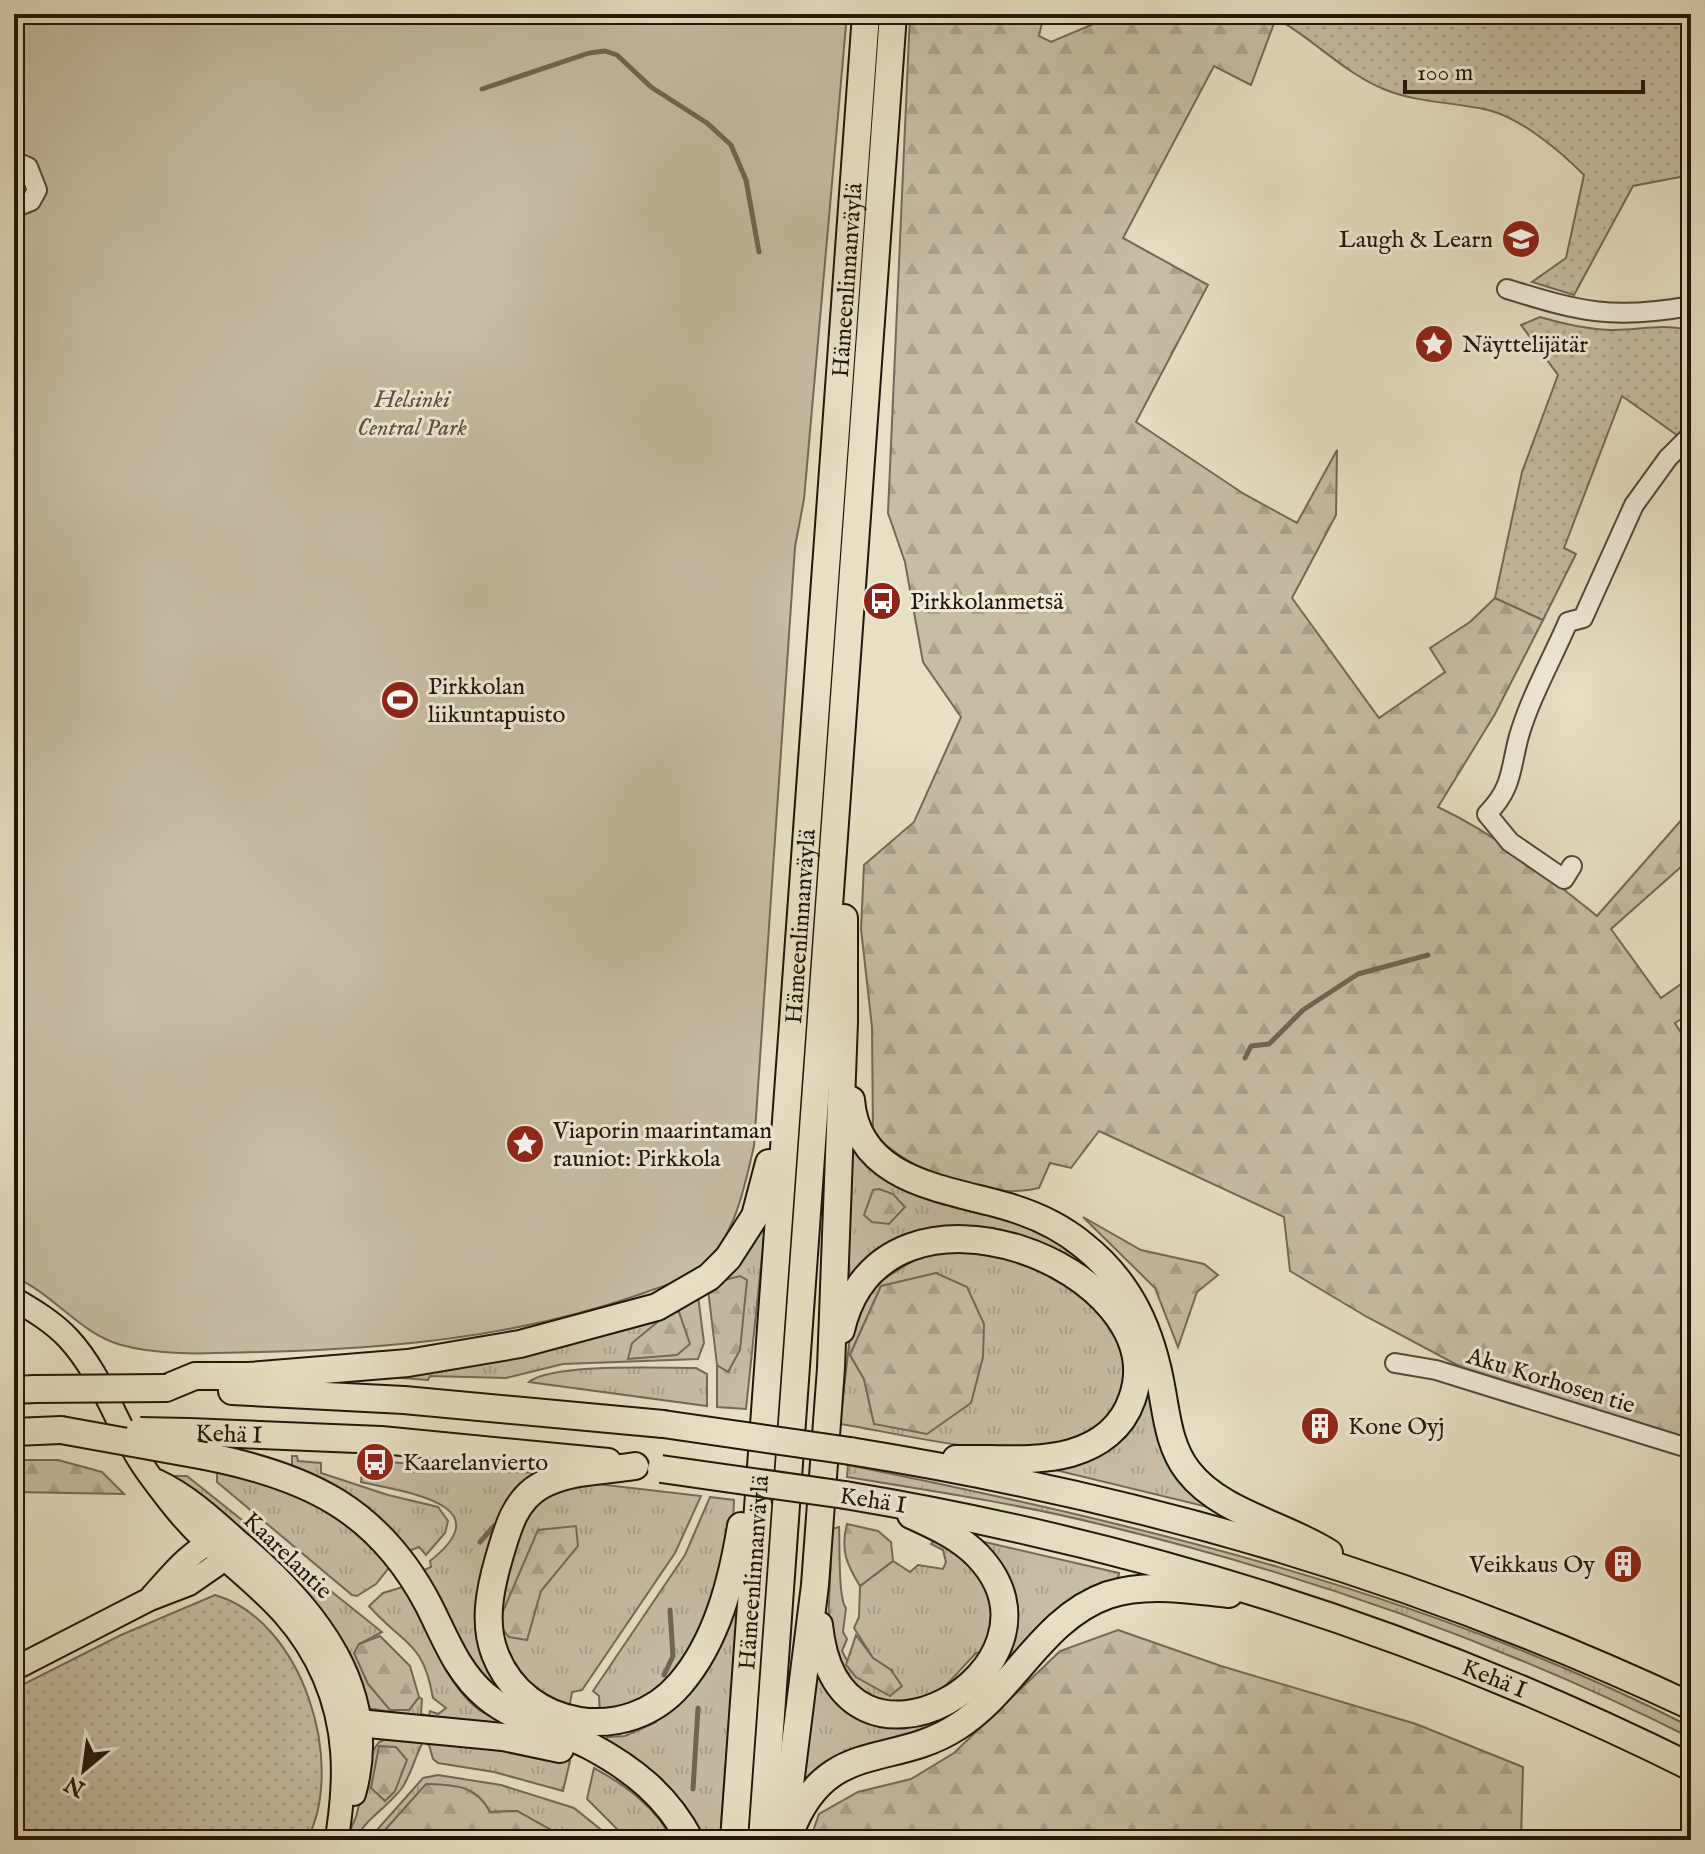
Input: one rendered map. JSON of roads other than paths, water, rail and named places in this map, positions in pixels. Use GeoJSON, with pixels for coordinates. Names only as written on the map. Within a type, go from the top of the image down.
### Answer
{"type":"FeatureCollection","features":[{"type":"Feature","properties":{"kind":"highway","name":"Hämeenlinnanväylä"},"geometry":{"type":"LineString","coordinates":[[734,1840],[866,14]]}},
{"type":"Feature","properties":{"kind":"highway","name":"Hämeenlinnanväylä"},"geometry":{"type":"LineString","coordinates":[[762,1840],[893,14]]}},
{"type":"Feature","properties":{"kind":"highway"},"geometry":{"type":"LineString","coordinates":[[785,1840],[815,1585],[831,1368],[844,1022],[840,772]]}},
{"type":"Feature","properties":{"kind":"highway"},"geometry":{"type":"LineString","coordinates":[[166,1388],[195,1376],[285,1374],[408,1363],[520,1344],[657,1307],[684,1294],[709,1277],[728,1258],[755,1216],[765,1186],[793,1017]]}},
{"type":"Feature","properties":{"kind":"highway"},"geometry":{"type":"LineString","coordinates":[[844,1022],[852,1112],[863,1142],[885,1165],[909,1178],[1023,1212],[1082,1244],[1118,1279],[1146,1326],[1156,1356],[1168,1427],[1176,1453],[1189,1473],[1223,1500],[1299,1534],[1355,1570]]}},
{"type":"Feature","properties":{"kind":"highway"},"geometry":{"type":"LineString","coordinates":[[831,1368],[857,1286],[890,1257],[931,1242],[976,1241],[1019,1247],[1077,1276],[1106,1303],[1129,1340],[1136,1377],[1128,1409],[1108,1436],[1082,1449],[1050,1457],[915,1461]]}},
{"type":"Feature","properties":{"kind":"highway","name":"Kehä I"},"geometry":{"type":"LineString","coordinates":[[24,1390],[166,1388],[404,1400],[663,1424],[915,1461],[1194,1522],[1355,1570],[1459,1606],[1571,1651],[1691,1706]]}},
{"type":"Feature","properties":{"kind":"highway"},"geometry":{"type":"LineString","coordinates":[[61,1430],[205,1456],[287,1477],[315,1488],[363,1519],[409,1570],[444,1640],[479,1691],[527,1722],[589,1746],[631,1771],[665,1800],[690,1840]]}},
{"type":"Feature","properties":{"kind":"highway","name":"Kehä I"},"geometry":{"type":"LineString","coordinates":[[14,1432],[189,1432],[381,1440],[585,1458],[883,1501],[1075,1540],[1193,1571],[1441,1655],[1558,1703],[1691,1767]]}},
{"type":"Feature","properties":{"kind":"highway"},"geometry":{"type":"LineString","coordinates":[[648,1467],[561,1477],[536,1488],[512,1519],[497,1567],[488,1613],[495,1655],[511,1680],[544,1711],[576,1722],[609,1723],[650,1709],[679,1685],[710,1637],[732,1568],[742,1519],[758,1486]]}},
{"type":"Feature","properties":{"kind":"highway"},"geometry":{"type":"LineString","coordinates":[[815,1585],[825,1661],[837,1686],[852,1701],[889,1715],[906,1715],[948,1702],[980,1676],[999,1648],[1005,1615],[993,1574],[964,1543],[883,1501]]}},
{"type":"Feature","properties":{"kind":"highway"},"geometry":{"type":"LineString","coordinates":[[785,1840],[797,1814],[825,1780],[872,1754],[949,1732],[969,1719],[986,1706],[1068,1617],[1105,1596],[1149,1587],[1272,1599]]}},
{"type":"Feature","properties":{"kind":"highway"},"geometry":{"type":"LineString","coordinates":[[349,1718],[503,1737],[613,1761]]}},
{"type":"Feature","properties":{"kind":"main road","name":"Kaarelantie"},"geometry":{"type":"LineString","coordinates":[[14,1299],[67,1337],[84,1358],[140,1461],[170,1502],[208,1543],[293,1621],[349,1718]]}},
{"type":"Feature","properties":{"kind":"main road","name":"Kaarelantie"},"geometry":{"type":"LineString","coordinates":[[156,1481],[183,1493],[232,1535],[304,1603],[333,1643],[351,1684],[344,1790],[336,1836]]}},
{"type":"Feature","properties":{"kind":"main road"},"geometry":{"type":"LineString","coordinates":[[150,1599],[175,1570],[208,1543],[232,1535]]}},
{"type":"Feature","properties":{"kind":"main road"},"geometry":{"type":"LineString","coordinates":[[14,1669],[150,1599],[189,1584],[225,1559],[232,1535]]}},
{"type":"Feature","properties":{"kind":"street"},"geometry":{"type":"LineString","coordinates":[[14,161],[28,167],[37,190],[31,201],[14,208]]}},
{"type":"Feature","properties":{"kind":"street"},"geometry":{"type":"LineString","coordinates":[[1507,289],[1568,309],[1614,315],[1691,306]]}},
{"type":"Feature","properties":{"kind":"street"},"geometry":{"type":"LineString","coordinates":[[1572,866],[1564,879],[1510,842],[1487,814],[1501,801],[1511,777],[1519,737],[1568,622],[1583,618],[1634,505],[1668,458],[1691,435]]}},
{"type":"Feature","properties":{"kind":"street","name":"Aku Korhosen tie"},"geometry":{"type":"LineString","coordinates":[[1395,1363],[1436,1370],[1691,1449]]}},
{"type":"Feature","properties":{"kind":"waterway"},"geometry":{"type":"LineString","coordinates":[[482,89],[589,53],[605,51],[617,55],[651,87],[707,123],[731,145],[746,180],[759,252]]}},
{"type":"Feature","properties":{"kind":"waterway"},"geometry":{"type":"LineString","coordinates":[[1245,1058],[1251,1046],[1269,1044],[1303,1010],[1358,974],[1428,955]]}},
{"type":"Feature","properties":{"kind":"waterway"},"geometry":{"type":"LineString","coordinates":[[480,1542],[494,1526]]}},
{"type":"Feature","properties":{"kind":"waterway"},"geometry":{"type":"LineString","coordinates":[[664,1675],[673,1656],[670,1610]]}},
{"type":"Feature","properties":{"kind":"waterway"},"geometry":{"type":"LineString","coordinates":[[693,1789],[698,1708]]}},
{"type":"Feature","properties":{"kind":"place","name":"Laugh & Learn"},"geometry":{"type":"Point","coordinates":[1521,239]}},
{"type":"Feature","properties":{"kind":"place","name":"Näyttelijätär"},"geometry":{"type":"Point","coordinates":[1434,344]}},
{"type":"Feature","properties":{"kind":"place","name":"Pirkkolanmetsä"},"geometry":{"type":"Point","coordinates":[882,601]}},
{"type":"Feature","properties":{"kind":"place","name":"Pirkkolan liikuntapuisto"},"geometry":{"type":"Point","coordinates":[400,700]}},
{"type":"Feature","properties":{"kind":"place","name":"Viaporin maarintaman rauniot: Pirkkola"},"geometry":{"type":"Point","coordinates":[525,1144]}},
{"type":"Feature","properties":{"kind":"place","name":"Kone Oyj"},"geometry":{"type":"Point","coordinates":[1320,1426]}},
{"type":"Feature","properties":{"kind":"place","name":"Kaarelanvierto"},"geometry":{"type":"Point","coordinates":[375,1462]}},
{"type":"Feature","properties":{"kind":"place","name":"Veikkaus Oy"},"geometry":{"type":"Point","coordinates":[1623,1564]}},
{"type":"Feature","properties":{"kind":"park label","name":"Helsinki Central Park"},"geometry":{"type":"Point","coordinates":[412,413]}}]}
